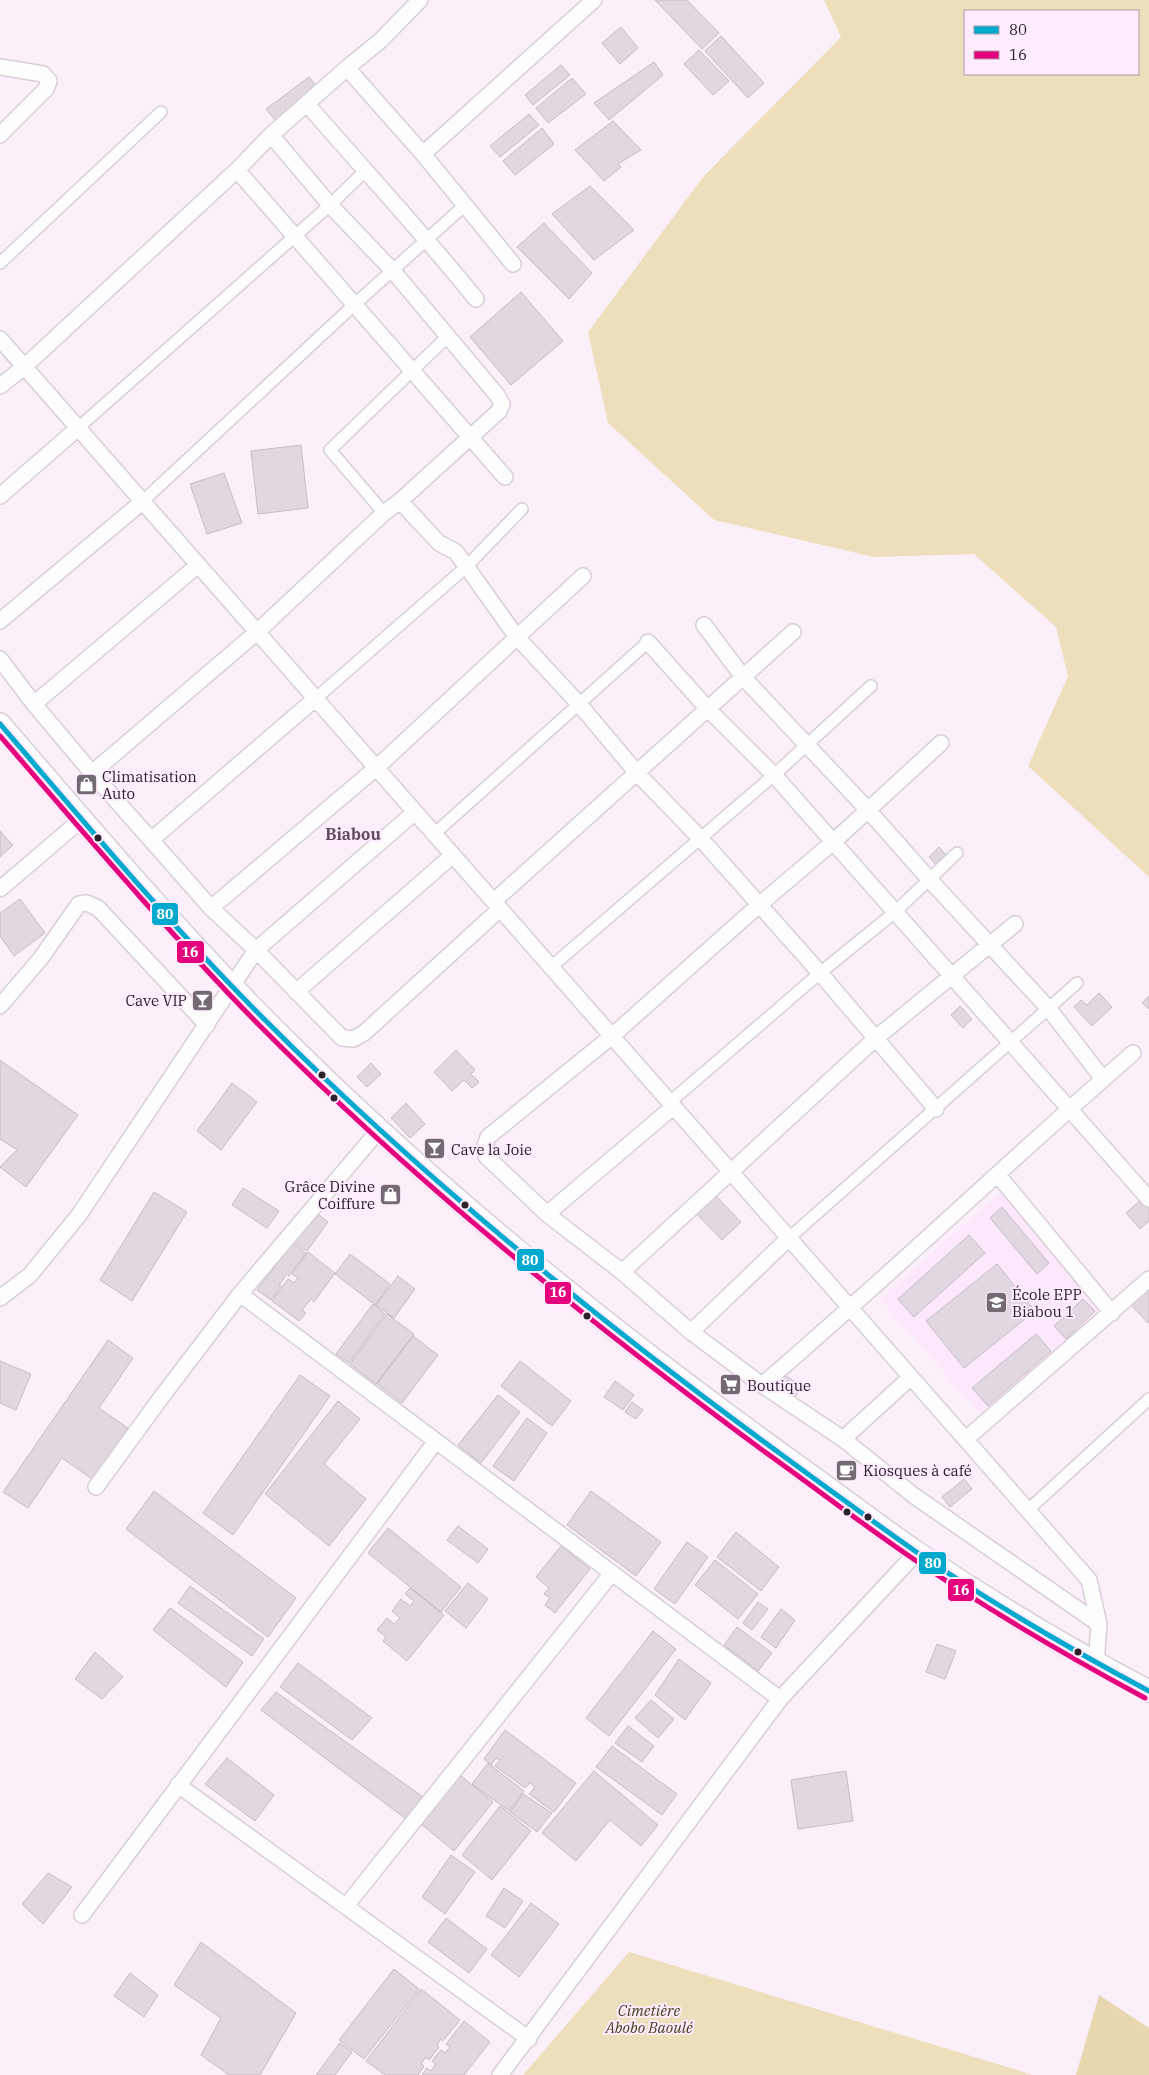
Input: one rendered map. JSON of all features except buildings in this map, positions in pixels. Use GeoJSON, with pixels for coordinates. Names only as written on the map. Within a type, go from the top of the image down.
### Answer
{"type":"FeatureCollection","features":[{"type":"Feature","properties":{"kind":"main road"},"geometry":{"type":"LineString","coordinates":[[0,724],[164,913],[233,987],[379,1130],[456,1200],[558,1285],[726,1414],[916,1552],[1024,1621],[1096,1664],[1149,1692]]}},
{"type":"Feature","properties":{"kind":"street"},"geometry":{"type":"LineString","coordinates":[[0,386],[24,367],[237,170],[271,135],[381,40],[420,0]]}},
{"type":"Feature","properties":{"kind":"street"},"geometry":{"type":"LineString","coordinates":[[423,154],[594,0]]}},
{"type":"Feature","properties":{"kind":"street"},"geometry":{"type":"LineString","coordinates":[[0,67],[43,74],[50,80],[46,89],[0,135]]}},
{"type":"Feature","properties":{"kind":"street"},"geometry":{"type":"LineString","coordinates":[[347,68],[423,154],[513,264]]}},
{"type":"Feature","properties":{"kind":"street"},"geometry":{"type":"LineString","coordinates":[[307,104],[427,239],[476,299]]}},
{"type":"Feature","properties":{"kind":"street"},"geometry":{"type":"LineString","coordinates":[[0,262],[161,112]]}},
{"type":"Feature","properties":{"kind":"street"},"geometry":{"type":"LineString","coordinates":[[92,773],[257,632],[384,513],[400,501],[499,411],[502,404],[497,395],[393,271],[330,205],[271,135]]}},
{"type":"Feature","properties":{"kind":"street"},"geometry":{"type":"LineString","coordinates":[[237,170],[414,370],[505,477]]}},
{"type":"Feature","properties":{"kind":"street"},"geometry":{"type":"LineString","coordinates":[[0,496],[330,205],[365,171]]}},
{"type":"Feature","properties":{"kind":"street"},"geometry":{"type":"LineString","coordinates":[[0,621],[142,502],[355,304],[464,206]]}},
{"type":"Feature","properties":{"kind":"street"},"geometry":{"type":"LineString","coordinates":[[384,513],[330,450],[448,336]]}},
{"type":"Feature","properties":{"kind":"street"},"geometry":{"type":"LineString","coordinates":[[0,340],[1089,1580],[1099,1624],[1096,1664]]}},
{"type":"Feature","properties":{"kind":"street"},"geometry":{"type":"LineString","coordinates":[[400,501],[439,543],[456,552],[516,636],[820,973],[936,1109]]}},
{"type":"Feature","properties":{"kind":"street"},"geometry":{"type":"LineString","coordinates":[[151,840],[466,567],[522,509]]}},
{"type":"Feature","properties":{"kind":"street"},"geometry":{"type":"LineString","coordinates":[[34,704],[198,566]]}},
{"type":"Feature","properties":{"kind":"street"},"geometry":{"type":"LineString","coordinates":[[211,908],[376,768],[516,636],[583,576]]}},
{"type":"Feature","properties":{"kind":"street"},"geometry":{"type":"LineString","coordinates":[[704,626],[742,676],[868,810],[1049,1009],[1103,1079]]}},
{"type":"Feature","properties":{"kind":"street"},"geometry":{"type":"LineString","coordinates":[[0,659],[34,704],[92,773],[211,908],[256,950],[342,1038],[353,1039],[364,1032],[637,772],[793,632]]}},
{"type":"Feature","properties":{"kind":"street"},"geometry":{"type":"LineString","coordinates":[[434,834],[648,642],[707,708],[774,775],[832,843],[952,975],[1068,1110],[1149,1199]]}},
{"type":"Feature","properties":{"kind":"street"},"geometry":{"type":"LineString","coordinates":[[551,968],[774,775],[870,686]]}},
{"type":"Feature","properties":{"kind":"street"},"geometry":{"type":"LineString","coordinates":[[941,742],[832,843],[759,905],[612,1036],[488,1137],[485,1146],[486,1156],[548,1214],[622,1272],[690,1332],[762,1385],[843,1439],[913,1495],[1099,1624]]}},
{"type":"Feature","properties":{"kind":"street"},"geometry":{"type":"LineString","coordinates":[[0,1298],[30,1275],[79,1216],[256,950],[414,812]]}},
{"type":"Feature","properties":{"kind":"street"},"geometry":{"type":"LineString","coordinates":[[0,889],[82,820]]}},
{"type":"Feature","properties":{"kind":"street"},"geometry":{"type":"LineString","coordinates":[[548,1214],[820,973],[895,912],[957,853]]}},
{"type":"Feature","properties":{"kind":"street"},"geometry":{"type":"LineString","coordinates":[[296,992],[453,855]]}},
{"type":"Feature","properties":{"kind":"street"},"geometry":{"type":"LineString","coordinates":[[0,1006],[41,958],[72,912],[79,904],[87,903],[98,908],[207,1025]]}},
{"type":"Feature","properties":{"kind":"street"},"geometry":{"type":"LineString","coordinates":[[622,1272],[876,1038],[1015,924]]}},
{"type":"Feature","properties":{"kind":"street"},"geometry":{"type":"LineString","coordinates":[[690,1332],[788,1238],[1077,983]]}},
{"type":"Feature","properties":{"kind":"street"},"geometry":{"type":"LineString","coordinates":[[762,1385],[851,1309],[1133,1053]]}},
{"type":"Feature","properties":{"kind":"street"},"geometry":{"type":"LineString","coordinates":[[96,1487],[240,1294],[379,1130]]}},
{"type":"Feature","properties":{"kind":"street"},"geometry":{"type":"LineString","coordinates":[[998,1175],[1112,1313]]}},
{"type":"Feature","properties":{"kind":"street"},"geometry":{"type":"LineString","coordinates":[[966,1439],[1149,1279]]}},
{"type":"Feature","properties":{"kind":"street"},"geometry":{"type":"LineString","coordinates":[[240,1294],[780,1699]]}},
{"type":"Feature","properties":{"kind":"street"},"geometry":{"type":"LineString","coordinates":[[843,1439],[911,1377]]}},
{"type":"Feature","properties":{"kind":"street"},"geometry":{"type":"LineString","coordinates":[[1028,1510],[1149,1399]]}},
{"type":"Feature","properties":{"kind":"street"},"geometry":{"type":"LineString","coordinates":[[82,1915],[436,1441]]}},
{"type":"Feature","properties":{"kind":"street"},"geometry":{"type":"LineString","coordinates":[[500,2075],[780,1699],[916,1552]]}},
{"type":"Feature","properties":{"kind":"street"},"geometry":{"type":"LineString","coordinates":[[346,1906],[612,1573]]}},
{"type":"Feature","properties":{"kind":"street"},"geometry":{"type":"LineString","coordinates":[[178,1785],[528,2039]]}},
{"type":"Feature","properties":{"kind":"shaded area","name":"École EPP Biabou 1"},"geometry":{"type":"Polygon","coordinates":[[[1006,1187],[1111,1308],[985,1419],[880,1299],[1006,1187]]]}},
{"type":"Feature","properties":{"kind":"shaded area"},"geometry":{"type":"Polygon","coordinates":[[[1099,1995],[1149,2028],[1149,2075],[1076,2075],[1099,1995]]]}},
{"type":"Feature","properties":{"kind":"green space"},"geometry":{"type":"Polygon","coordinates":[[[824,0],[1149,0],[1149,877],[1028,766],[1068,676],[1056,627],[974,554],[874,557],[714,520],[608,423],[588,332],[703,177],[841,37],[824,0]]]}},
{"type":"Feature","properties":{"kind":"green space","name":"Cimetière Abobo Baoulé"},"geometry":{"type":"Polygon","coordinates":[[[629,1952],[1004,2066],[1033,2075],[523,2075],[629,1952]]]}},
{"type":"Feature","properties":{"kind":"transit line","name":"80"},"geometry":{"type":"LineString","coordinates":[[0,724],[96,836],[229,983],[322,1076],[444,1188],[636,1345],[701,1395],[915,1551],[1030,1624],[1149,1691]]}},
{"type":"Feature","properties":{"kind":"transit line","name":"16"},"geometry":{"type":"LineString","coordinates":[[0,736],[158,917],[257,1023],[377,1138],[502,1247],[698,1402],[893,1545],[998,1613],[1145,1698]]}},
{"type":"Feature","properties":{"kind":"place","name":"Climatisation Auto"},"geometry":{"type":"Point","coordinates":[86,785]}},
{"type":"Feature","properties":{"kind":"place","name":"Cave VIP"},"geometry":{"type":"Point","coordinates":[203,1000]}},
{"type":"Feature","properties":{"kind":"place","name":"Cave la Joie"},"geometry":{"type":"Point","coordinates":[435,1149]}},
{"type":"Feature","properties":{"kind":"place","name":"Grâce Divine Coiffure"},"geometry":{"type":"Point","coordinates":[391,1195]}},
{"type":"Feature","properties":{"kind":"place","name":"École EPP Biabou 1"},"geometry":{"type":"Point","coordinates":[996,1303]}},
{"type":"Feature","properties":{"kind":"place","name":"Boutique"},"geometry":{"type":"Point","coordinates":[731,1385]}},
{"type":"Feature","properties":{"kind":"place","name":"Kiosques à café"},"geometry":{"type":"Point","coordinates":[847,1470]}},
{"type":"Feature","properties":{"kind":"district","name":"Biabou"},"geometry":{"type":"Point","coordinates":[353,834]}}]}
